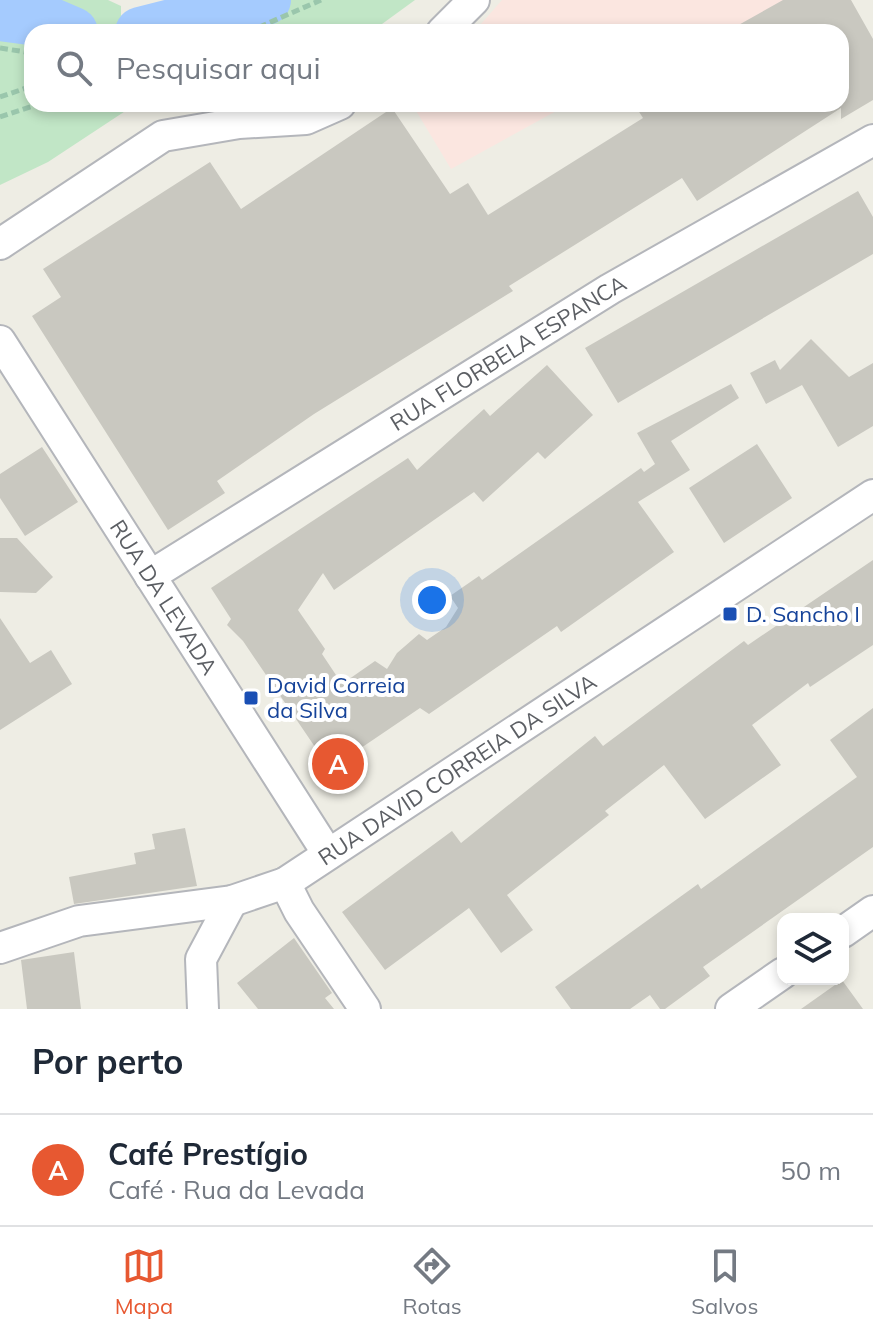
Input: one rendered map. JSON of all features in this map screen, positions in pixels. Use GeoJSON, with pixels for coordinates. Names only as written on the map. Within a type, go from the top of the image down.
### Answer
{"type":"FeatureCollection","features":[{"type":"Feature","properties":{"kind":"street"},"geometry":{"type":"LineString","coordinates":[[450,24],[474,0]]}},
{"type":"Feature","properties":{"kind":"street"},"geometry":{"type":"LineString","coordinates":[[0,244],[163,136],[239,123],[306,119],[322,112]]}},
{"type":"Feature","properties":{"kind":"street","name":"RUA FLORBELA ESPANCA"},"geometry":{"type":"LineString","coordinates":[[150,576],[610,289],[873,140]]}},
{"type":"Feature","properties":{"kind":"street","name":"RUA DA LEVADA"},"geometry":{"type":"LineString","coordinates":[[0,341],[328,854]]}},
{"type":"Feature","properties":{"kind":"street","name":"RUA DAVID CORREIA DA SILVA"},"geometry":{"type":"LineString","coordinates":[[0,948],[79,921],[232,901],[285,883],[873,495]]}},
{"type":"Feature","properties":{"kind":"street"},"geometry":{"type":"LineString","coordinates":[[285,883],[299,911],[365,1009]]}},
{"type":"Feature","properties":{"kind":"street"},"geometry":{"type":"LineString","coordinates":[[203,1009],[201,959],[232,901]]}},
{"type":"Feature","properties":{"kind":"street"},"geometry":{"type":"LineString","coordinates":[[849,928],[873,911]]}},
{"type":"Feature","properties":{"kind":"street"},"geometry":{"type":"LineString","coordinates":[[731,1009],[777,977]]}},
{"type":"Feature","properties":{"kind":"path"},"geometry":{"type":"LineString","coordinates":[[266,24],[321,0]]}},
{"type":"Feature","properties":{"kind":"path"},"geometry":{"type":"LineString","coordinates":[[0,48],[24,52]]}},
{"type":"Feature","properties":{"kind":"path"},"geometry":{"type":"LineString","coordinates":[[0,97],[24,89]]}},
{"type":"Feature","properties":{"kind":"path"},"geometry":{"type":"LineString","coordinates":[[0,117],[24,109]]}},
{"type":"Feature","properties":{"kind":"shaded area"},"geometry":{"type":"Polygon","coordinates":[[[502,0],[785,0],[744,24],[481,24],[502,0]]]}},
{"type":"Feature","properties":{"kind":"shaded area"},"geometry":{"type":"Polygon","coordinates":[[[417,112],[554,112],[451,169],[417,112]]]}},
{"type":"Feature","properties":{"kind":"green space"},"geometry":{"type":"Polygon","coordinates":[[[0,0],[108,0],[121,6],[121,19],[199,0],[415,0],[382,24],[24,24],[24,112],[124,112],[48,162],[0,185],[0,0]]]}},
{"type":"Feature","properties":{"kind":"building"},"geometry":{"type":"Polygon","coordinates":[[[783,0],[851,0],[873,39],[873,100],[841,119],[841,112],[849,112],[849,24],[740,24],[783,0]]]}},
{"type":"Feature","properties":{"kind":"building"},"geometry":{"type":"Polygon","coordinates":[[[386,112],[395,112],[450,194],[468,183],[488,215],[643,118],[639,112],[835,112],[697,201],[682,178],[509,286],[513,291],[314,414],[217,481],[225,493],[168,530],[32,316],[61,297],[43,269],[210,162],[241,209],[386,112]]]}},
{"type":"Feature","properties":{"kind":"building"},"geometry":{"type":"Polygon","coordinates":[[[858,191],[873,217],[873,254],[618,403],[585,348],[858,191]]]}},
{"type":"Feature","properties":{"kind":"building"},"geometry":{"type":"Polygon","coordinates":[[[811,339],[849,377],[873,363],[873,426],[838,447],[802,385],[766,404],[750,373],[775,360],[780,370],[811,339]]]}},
{"type":"Feature","properties":{"kind":"building"},"geometry":{"type":"Polygon","coordinates":[[[547,365],[593,415],[545,459],[538,452],[483,502],[474,492],[334,590],[323,573],[298,610],[325,649],[322,654],[342,684],[375,661],[387,669],[397,653],[419,634],[427,640],[446,627],[458,608],[450,596],[479,576],[482,580],[641,468],[644,472],[655,464],[637,433],[731,384],[739,398],[671,441],[690,470],[638,502],[674,552],[561,632],[557,626],[429,714],[420,708],[330,769],[243,641],[227,625],[231,619],[211,588],[408,458],[417,470],[484,409],[490,416],[547,365]]]}},
{"type":"Feature","properties":{"kind":"building"},"geometry":{"type":"Polygon","coordinates":[[[757,444],[792,498],[724,543],[689,488],[757,444]]]}},
{"type":"Feature","properties":{"kind":"building"},"geometry":{"type":"Polygon","coordinates":[[[42,447],[78,502],[25,536],[0,498],[0,474],[42,447]]]}},
{"type":"Feature","properties":{"kind":"building"},"geometry":{"type":"Polygon","coordinates":[[[0,538],[17,538],[53,577],[36,593],[0,592],[0,538]]]}},
{"type":"Feature","properties":{"kind":"building"},"geometry":{"type":"Polygon","coordinates":[[[873,560],[873,645],[810,687],[808,683],[752,725],[781,765],[705,819],[664,765],[605,811],[609,815],[507,895],[533,930],[501,953],[469,908],[385,970],[342,912],[452,831],[461,843],[595,736],[603,746],[744,641],[748,645],[873,560]]]}},
{"type":"Feature","properties":{"kind":"building"},"geometry":{"type":"Polygon","coordinates":[[[0,618],[30,663],[51,650],[72,684],[0,730],[0,618]]]}},
{"type":"Feature","properties":{"kind":"building"},"geometry":{"type":"Polygon","coordinates":[[[873,708],[873,847],[703,967],[710,976],[665,1009],[660,1009],[650,995],[630,1009],[571,1009],[555,987],[698,884],[701,889],[857,777],[830,740],[873,708]]]}},
{"type":"Feature","properties":{"kind":"building"},"geometry":{"type":"Polygon","coordinates":[[[185,828],[197,886],[74,904],[69,877],[136,864],[134,853],[155,849],[152,834],[185,828]]]}},
{"type":"Feature","properties":{"kind":"building"},"geometry":{"type":"Polygon","coordinates":[[[294,938],[332,993],[325,998],[334,1009],[258,1009],[237,983],[294,938]]]}},
{"type":"Feature","properties":{"kind":"building"},"geometry":{"type":"Polygon","coordinates":[[[74,952],[81,1009],[27,1009],[21,960],[74,952]]]}},
{"type":"Feature","properties":{"kind":"building"},"geometry":{"type":"Polygon","coordinates":[[[835,985],[846,985],[863,1009],[801,1009],[835,985]]]}},
{"type":"Feature","properties":{"kind":"waterway"},"geometry":{"type":"LineString","coordinates":[[172,24],[266,0]]}},
{"type":"Feature","properties":{"kind":"waterway"},"geometry":{"type":"LineString","coordinates":[[0,16],[54,24]]}},
{"type":"Feature","properties":{"kind":"place","name":"D. Sancho I"},"geometry":{"type":"Point","coordinates":[730,614]}},
{"type":"Feature","properties":{"kind":"place","name":"David Correia da Silva"},"geometry":{"type":"Point","coordinates":[251,698]}},
{"type":"Feature","properties":{"kind":"place","name":"Café Prestígio"},"geometry":{"type":"Point","coordinates":[338,764]}}]}
